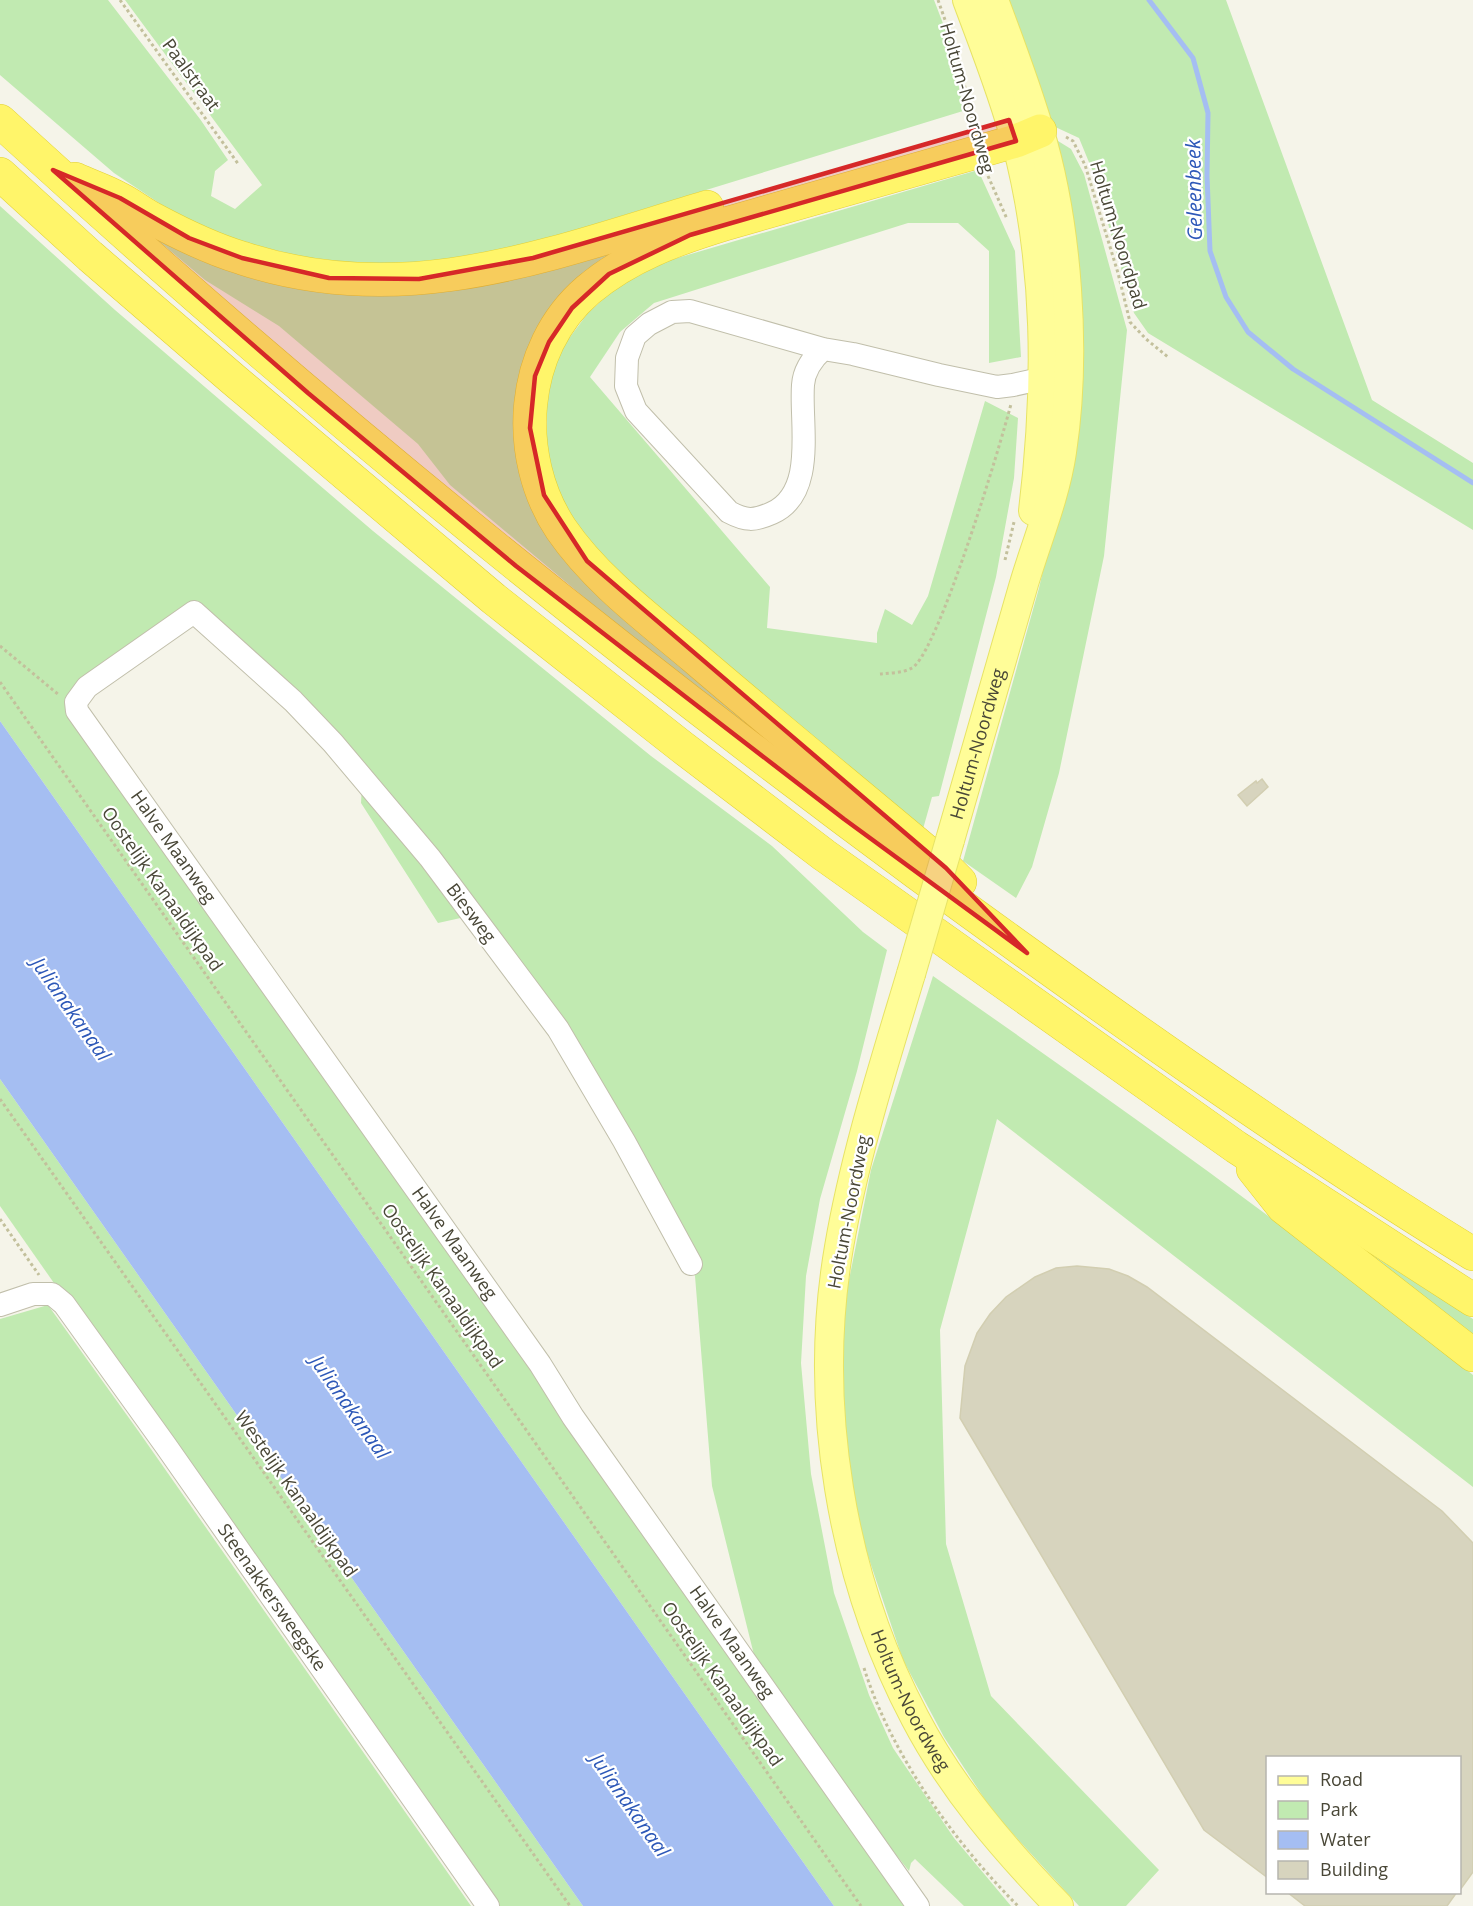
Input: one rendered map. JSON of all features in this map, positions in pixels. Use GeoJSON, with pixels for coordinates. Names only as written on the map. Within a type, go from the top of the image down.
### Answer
{"type":"FeatureCollection","features":[{"type":"Feature","properties":{"kind":"highway"},"geometry":{"type":"LineString","coordinates":[[0,121],[107,219],[299,386],[516,566],[679,694],[835,812],[1150,1041],[1401,1209],[1473,1254]]}},
{"type":"Feature","properties":{"kind":"highway"},"geometry":{"type":"LineString","coordinates":[[53,170],[120,198],[189,238],[242,258],[271,267],[329,278],[391,281],[465,274],[533,258],[977,140],[1021,131]]}},
{"type":"Feature","properties":{"kind":"highway"},"geometry":{"type":"LineString","coordinates":[[977,140],[690,235],[636,257],[609,274],[586,291],[559,324],[549,342],[538,367],[532,394],[531,444],[537,477],[552,513],[572,544],[587,561],[639,610],[791,740],[946,868],[1027,953]]}},
{"type":"Feature","properties":{"kind":"highway"},"geometry":{"type":"LineString","coordinates":[[0,174],[90,256],[503,607],[682,747],[824,855],[1236,1147],[1473,1300]]}},
{"type":"Feature","properties":{"kind":"highway"},"geometry":{"type":"LineString","coordinates":[[1236,1147],[1283,1207],[1473,1355]]}},
{"type":"Feature","properties":{"kind":"main road","name":"Holtum-Noordweg"},"geometry":{"type":"LineString","coordinates":[[966,0],[1021,131],[1056,205],[1066,281],[1056,375],[1066,419],[1048,514],[1014,575],[950,840],[865,1131],[838,1249],[830,1328],[832,1426],[839,1484],[849,1533],[875,1627],[915,1718],[944,1767],[973,1809],[1002,1845],[1059,1906]]}},
{"type":"Feature","properties":{"kind":"main road","name":"Holtum-Noordweg"},"geometry":{"type":"LineString","coordinates":[[994,0],[1021,131]]}},
{"type":"Feature","properties":{"kind":"street"},"geometry":{"type":"LineString","coordinates":[[823,349],[813,358],[803,382],[804,437],[801,474],[792,494],[778,510],[759,519],[743,519],[729,512],[636,411],[626,386],[627,358],[635,336],[649,324],[672,312],[690,311],[823,349],[997,387],[1056,375]]}},
{"type":"Feature","properties":{"kind":"street","name":"Biesweg"},"geometry":{"type":"LineString","coordinates":[[76,702],[87,687],[190,613],[194,612],[207,622],[292,701],[333,743],[430,858],[558,1029],[624,1141],[691,1264]]}},
{"type":"Feature","properties":{"kind":"street","name":"Halve Maanweg"},"geometry":{"type":"LineString","coordinates":[[76,702],[77,711],[540,1364],[573,1417],[918,1906]]}},
{"type":"Feature","properties":{"kind":"street"},"geometry":{"type":"LineString","coordinates":[[0,1305],[33,1294],[52,1294]]}},
{"type":"Feature","properties":{"kind":"street","name":"Steenakkersweegske"},"geometry":{"type":"LineString","coordinates":[[52,1294],[77,1320],[488,1906]]}},
{"type":"Feature","properties":{"kind":"path","name":"Paalstraat"},"geometry":{"type":"LineString","coordinates":[[120,0],[239,165]]}},
{"type":"Feature","properties":{"kind":"path","name":"Holtum-Noordweg"},"geometry":{"type":"LineString","coordinates":[[938,0],[962,68],[967,101],[977,140],[995,193],[1009,223]]}},
{"type":"Feature","properties":{"kind":"path","name":"Holtum-Noordpad"},"geometry":{"type":"LineString","coordinates":[[1021,131],[1053,132],[1073,141],[1085,165],[1118,273],[1130,322],[1168,357]]}},
{"type":"Feature","properties":{"kind":"path"},"geometry":{"type":"LineString","coordinates":[[880,674],[913,668],[926,649],[944,609],[1002,442],[1013,385]]}},
{"type":"Feature","properties":{"kind":"path"},"geometry":{"type":"LineString","coordinates":[[1014,575],[1015,520]]}},
{"type":"Feature","properties":{"kind":"path"},"geometry":{"type":"LineString","coordinates":[[0,646],[58,694],[76,702]]}},
{"type":"Feature","properties":{"kind":"path","name":"Oostelijk Kanaaldijkpad"},"geometry":{"type":"LineString","coordinates":[[0,682],[861,1906]]}},
{"type":"Feature","properties":{"kind":"path","name":"Westelijk Kanaaldijkpad"},"geometry":{"type":"LineString","coordinates":[[0,1099],[570,1906]]}},
{"type":"Feature","properties":{"kind":"path"},"geometry":{"type":"LineString","coordinates":[[0,1219],[52,1294]]}},
{"type":"Feature","properties":{"kind":"path","name":"Holtum-Noordweg"},"geometry":{"type":"LineString","coordinates":[[863,1664],[873,1696],[896,1746],[933,1803],[1018,1906]]}},
{"type":"Feature","properties":{"kind":"highlighted area"},"geometry":{"type":"Polygon","coordinates":[[[1009,120],[1016,141],[690,235],[609,274],[572,308],[549,342],[535,376],[530,428],[544,495],[587,561],[946,868],[1027,953],[844,819],[516,566],[308,393],[53,170],[120,198],[189,238],[242,258],[329,278],[419,279],[533,258],[1009,120]]]}},
{"type":"Feature","properties":{"kind":"green space"},"geometry":{"type":"Polygon","coordinates":[[[0,0],[108,0],[200,119],[228,160],[215,171],[211,196],[235,209],[262,185],[125,0],[934,0],[952,47],[963,111],[527,245],[421,266],[301,257],[225,237],[168,209],[114,173],[0,75],[0,0]]]}},
{"type":"Feature","properties":{"kind":"green space"},"geometry":{"type":"Polygon","coordinates":[[[1005,0],[1226,0],[1372,400],[1473,463],[1473,530],[1148,333],[1134,313],[1093,172],[1079,138],[1051,125],[1005,0]]]}},
{"type":"Feature","properties":{"kind":"green space"},"geometry":{"type":"Polygon","coordinates":[[[1058,141],[1071,149],[1084,174],[1127,330],[1104,556],[1059,773],[1032,867],[1016,898],[963,861],[1039,588],[1071,450],[1052,144],[1058,141]]]}},
{"type":"Feature","properties":{"kind":"green space"},"geometry":{"type":"Polygon","coordinates":[[[978,170],[1015,251],[1021,357],[989,363],[989,251],[958,223],[908,223],[654,303],[620,332],[590,377],[770,587],[767,628],[877,643],[877,633],[885,609],[912,625],[928,596],[985,401],[1018,418],[1014,478],[996,577],[939,796],[932,797],[923,829],[668,631],[586,536],[567,509],[552,479],[547,448],[547,395],[554,366],[567,341],[588,313],[617,287],[667,261],[978,170]]]}},
{"type":"Feature","properties":{"kind":"green space"},"geometry":{"type":"Polygon","coordinates":[[[0,206],[115,310],[373,531],[651,756],[772,846],[863,932],[887,950],[857,1071],[820,1199],[806,1276],[801,1363],[811,1474],[834,1593],[869,1695],[893,1748],[954,1838],[1011,1906],[964,1906],[915,1859],[909,1871],[882,1837],[910,1906],[834,1906],[0,721],[0,206]],[[186,619],[71,706],[760,1679],[712,1486],[695,1276],[603,1110],[465,917],[438,923],[361,803],[362,784],[323,740],[186,619]]]}},
{"type":"Feature","properties":{"kind":"green space"},"geometry":{"type":"Polygon","coordinates":[[[129,216],[309,281],[695,228],[551,326],[536,496],[834,792],[635,640],[450,485],[418,444],[279,326],[205,280],[129,216]]]}},
{"type":"Feature","properties":{"kind":"green space"},"geometry":{"type":"Polygon","coordinates":[[[933,976],[1274,1220],[1473,1375],[1473,1487],[997,1119],[940,1330],[946,1544],[991,1696],[1159,1870],[1126,1906],[1079,1906],[993,1812],[944,1737],[903,1660],[867,1553],[851,1485],[842,1415],[842,1349],[847,1290],[871,1170],[933,976]]]}},
{"type":"Feature","properties":{"kind":"green space"},"geometry":{"type":"Polygon","coordinates":[[[0,1079],[583,1906],[490,1906],[0,1206],[0,1079]]]}},
{"type":"Feature","properties":{"kind":"green space"},"geometry":{"type":"Polygon","coordinates":[[[1301,1210],[1473,1319],[1473,1339],[1301,1210]]]}},
{"type":"Feature","properties":{"kind":"green space"},"geometry":{"type":"Polygon","coordinates":[[[48,1305],[471,1906],[0,1906],[0,1319],[48,1305]]]}},
{"type":"Feature","properties":{"kind":"water","name":"Julianakanaal"},"geometry":{"type":"Polygon","coordinates":[[[0,721],[834,1906],[583,1906],[0,1079],[0,721]]]}},
{"type":"Feature","properties":{"kind":"building"},"geometry":{"type":"Polygon","coordinates":[[[1262,779],[1268,787],[1247,806],[1238,795],[1262,779]]]}},
{"type":"Feature","properties":{"kind":"building"},"geometry":{"type":"Polygon","coordinates":[[[1077,1266],[1109,1269],[1128,1276],[1147,1287],[1442,1511],[1473,1543],[1473,1872],[1461,1889],[1461,1756],[1266,1756],[1266,1876],[1204,1830],[960,1418],[965,1366],[977,1333],[1006,1297],[1035,1277],[1056,1268],[1077,1266]]]}},
{"type":"Feature","properties":{"kind":"building"},"geometry":{"type":"Polygon","coordinates":[[[1290,1894],[1456,1894],[1447,1906],[1305,1906],[1290,1894]]]}},
{"type":"Feature","properties":{"kind":"waterway","name":"Geleenbeek"},"geometry":{"type":"LineString","coordinates":[[1149,0],[1193,58],[1208,113],[1207,176],[1210,251],[1226,297],[1248,332],[1293,369],[1473,483]]}}]}
